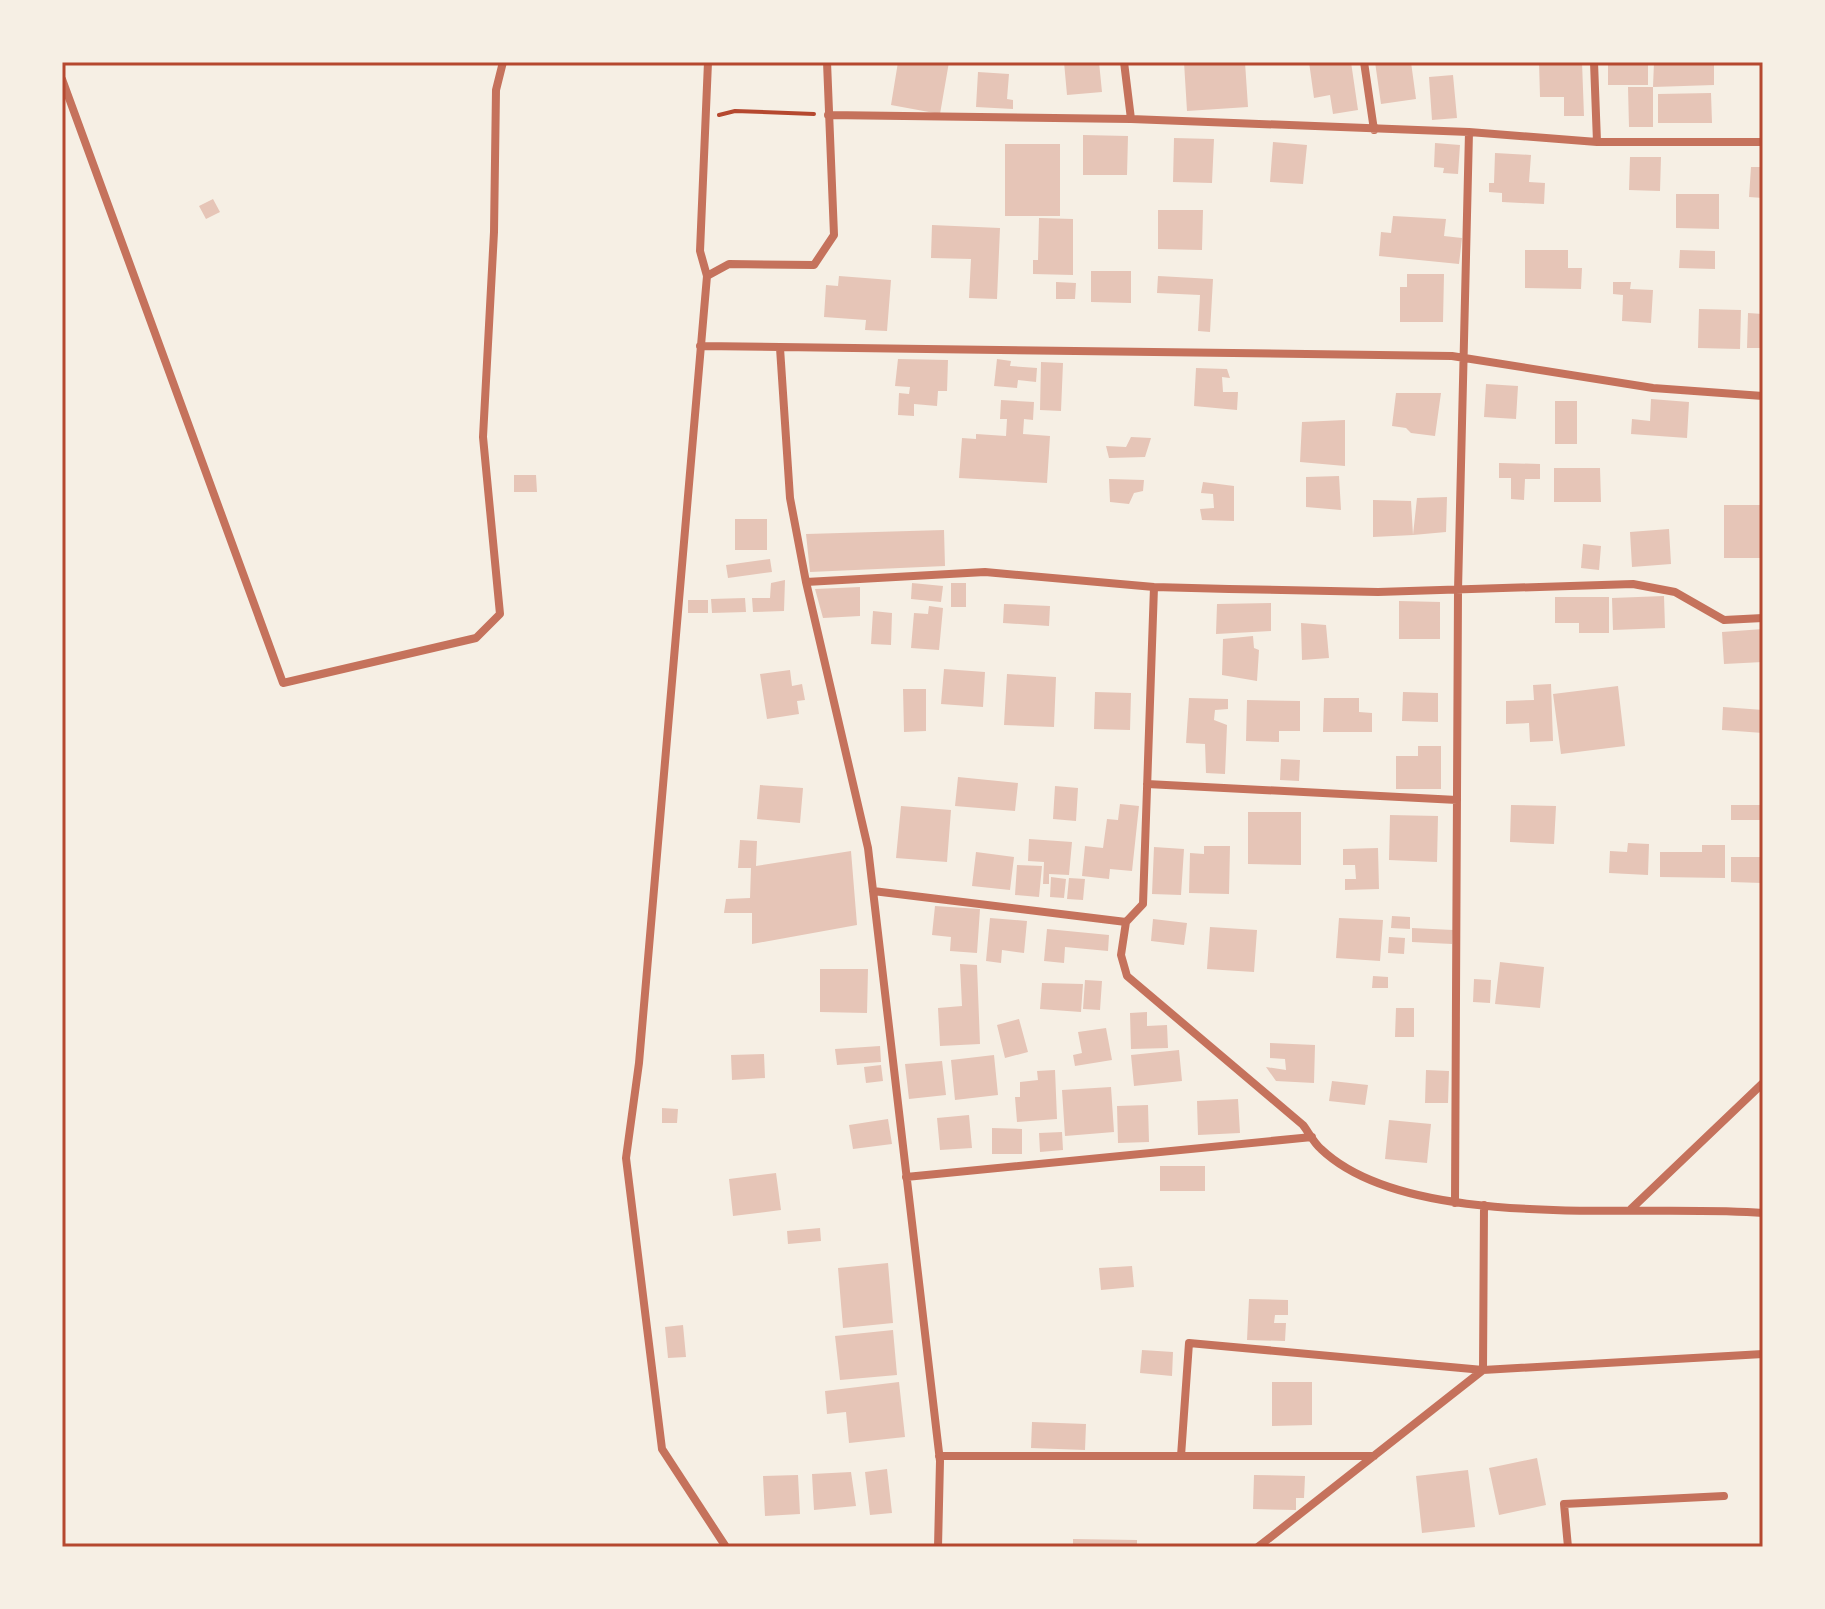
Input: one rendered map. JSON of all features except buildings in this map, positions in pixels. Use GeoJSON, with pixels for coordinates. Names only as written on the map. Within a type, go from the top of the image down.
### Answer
{"type":"FeatureCollection","features":[{"type":"Feature","properties":{"kind":"street"},"geometry":{"type":"LineString","coordinates":[[62,79],[283,683],[476,638],[500,614],[483,437],[494,232],[496,90],[503,62]]}},
{"type":"Feature","properties":{"kind":"street"},"geometry":{"type":"LineString","coordinates":[[708,62],[700,251],[707,276],[639,1063],[626,1158],[662,1449],[726,1547]]}},
{"type":"Feature","properties":{"kind":"street"},"geometry":{"type":"LineString","coordinates":[[707,276],[729,264],[814,265],[834,235],[827,62]]}},
{"type":"Feature","properties":{"kind":"street"},"geometry":{"type":"LineString","coordinates":[[1124,62],[1131,119]]}},
{"type":"Feature","properties":{"kind":"street"},"geometry":{"type":"LineString","coordinates":[[1364,62],[1374,130]]}},
{"type":"Feature","properties":{"kind":"street"},"geometry":{"type":"LineString","coordinates":[[1594,62],[1597,142]]}},
{"type":"Feature","properties":{"kind":"street"},"geometry":{"type":"LineString","coordinates":[[828,115],[1131,119],[1469,132],[1597,142],[1763,142]]}},
{"type":"Feature","properties":{"kind":"street"},"geometry":{"type":"LineString","coordinates":[[1455,1203],[1458,590],[1469,132]]}},
{"type":"Feature","properties":{"kind":"street"},"geometry":{"type":"LineString","coordinates":[[700,346],[1463,358],[1653,388],[1763,396]]}},
{"type":"Feature","properties":{"kind":"street"},"geometry":{"type":"LineString","coordinates":[[780,348],[790,498],[806,582],[868,848],[939,1456],[938,1547]]}},
{"type":"Feature","properties":{"kind":"street"},"geometry":{"type":"LineString","coordinates":[[806,582],[985,572],[1154,587],[1378,592],[1633,584],[1675,592],[1724,620],[1763,618]]}},
{"type":"Feature","properties":{"kind":"street"},"geometry":{"type":"LineString","coordinates":[[1154,587],[1143,904],[1126,922],[1121,955],[1127,976],[1303,1125],[1322,1150],[1358,1174],[1408,1194],[1455,1203],[1528,1208],[1763,1213]]}},
{"type":"Feature","properties":{"kind":"street"},"geometry":{"type":"LineString","coordinates":[[1147,784],[1457,800]]}},
{"type":"Feature","properties":{"kind":"street"},"geometry":{"type":"LineString","coordinates":[[873,891],[1126,922]]}},
{"type":"Feature","properties":{"kind":"street"},"geometry":{"type":"LineString","coordinates":[[1630,1210],[1763,1083]]}},
{"type":"Feature","properties":{"kind":"street"},"geometry":{"type":"LineString","coordinates":[[906,1177],[1312,1137]]}},
{"type":"Feature","properties":{"kind":"street"},"geometry":{"type":"LineString","coordinates":[[1483,1370],[1484,1205]]}},
{"type":"Feature","properties":{"kind":"street"},"geometry":{"type":"LineString","coordinates":[[1181,1456],[1189,1343],[1483,1370],[1763,1354]]}},
{"type":"Feature","properties":{"kind":"street"},"geometry":{"type":"LineString","coordinates":[[1258,1547],[1483,1370]]}},
{"type":"Feature","properties":{"kind":"street"},"geometry":{"type":"LineString","coordinates":[[939,1456],[1374,1456]]}},
{"type":"Feature","properties":{"kind":"street"},"geometry":{"type":"LineString","coordinates":[[1568,1547],[1564,1504],[1724,1496]]}},
{"type":"Feature","properties":{"kind":"path"},"geometry":{"type":"LineString","coordinates":[[705,118],[735,111],[828,115]]}}]}
